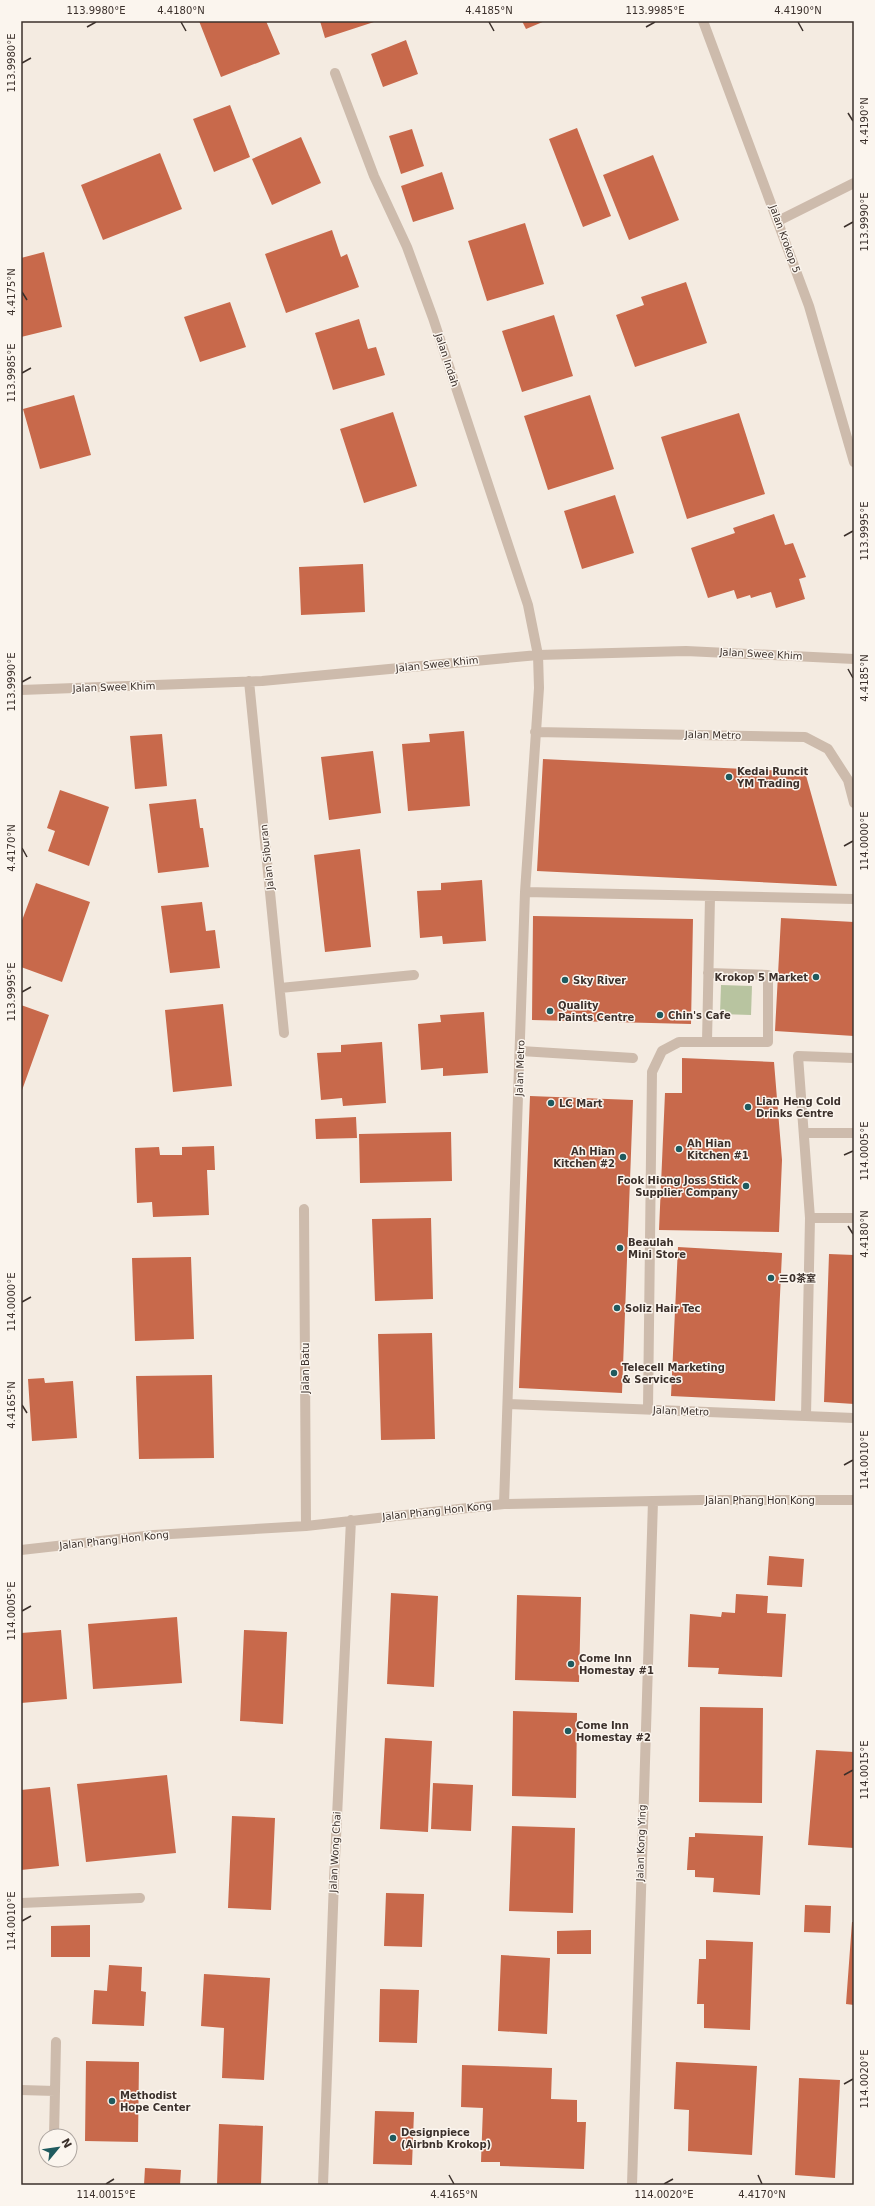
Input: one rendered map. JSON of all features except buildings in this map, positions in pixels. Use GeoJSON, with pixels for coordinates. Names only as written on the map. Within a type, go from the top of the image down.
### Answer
{"type":"FeatureCollection","features":[{"type":"Feature","properties":{"kind":"street","name":"Jalan Krokop 5"},"geometry":{"type":"LineString","coordinates":[[703,21],[809,306],[854,462]]}},
{"type":"Feature","properties":{"kind":"street","name":"Jalan Indah"},"geometry":{"type":"LineString","coordinates":[[335,73],[374,176],[407,247],[433,318],[528,605],[538,655]]}},
{"type":"Feature","properties":{"kind":"street"},"geometry":{"type":"LineString","coordinates":[[778,221],[854,183]]}},
{"type":"Feature","properties":{"kind":"street","name":"Jalan Swee Khim"},"geometry":{"type":"LineString","coordinates":[[21,690],[249,682],[538,655],[686,651],[854,659]]}},
{"type":"Feature","properties":{"kind":"street","name":"Jalan Metro"},"geometry":{"type":"LineString","coordinates":[[504,1504],[521,1051],[525,892],[539,688],[538,655]]}},
{"type":"Feature","properties":{"kind":"street","name":"Jalan Siburan"},"geometry":{"type":"LineString","coordinates":[[249,682],[284,1033]]}},
{"type":"Feature","properties":{"kind":"street","name":"Jalan Metro"},"geometry":{"type":"LineString","coordinates":[[535,732],[805,737],[828,749],[848,780],[854,802]]}},
{"type":"Feature","properties":{"kind":"street"},"geometry":{"type":"LineString","coordinates":[[525,892],[854,899]]}},
{"type":"Feature","properties":{"kind":"street"},"geometry":{"type":"LineString","coordinates":[[707,1042],[710,897]]}},
{"type":"Feature","properties":{"kind":"street"},"geometry":{"type":"LineString","coordinates":[[648,1409],[652,1072],[662,1051],[679,1042],[768,1042],[768,975],[708,973]]}},
{"type":"Feature","properties":{"kind":"street"},"geometry":{"type":"LineString","coordinates":[[280,988],[414,975]]}},
{"type":"Feature","properties":{"kind":"street"},"geometry":{"type":"LineString","coordinates":[[521,1051],[633,1058]]}},
{"type":"Feature","properties":{"kind":"street"},"geometry":{"type":"LineString","coordinates":[[806,1416],[810,1218],[798,1056],[854,1058]]}},
{"type":"Feature","properties":{"kind":"street"},"geometry":{"type":"LineString","coordinates":[[804,1133],[854,1133]]}},
{"type":"Feature","properties":{"kind":"street","name":"Jalan Batu"},"geometry":{"type":"LineString","coordinates":[[304,1209],[306,1526]]}},
{"type":"Feature","properties":{"kind":"street"},"geometry":{"type":"LineString","coordinates":[[810,1218],[854,1218]]}},
{"type":"Feature","properties":{"kind":"street","name":"Jalan Metro"},"geometry":{"type":"LineString","coordinates":[[508,1404],[854,1418]]}},
{"type":"Feature","properties":{"kind":"street","name":"Jalan Phang Hon Kong"},"geometry":{"type":"LineString","coordinates":[[21,1550],[154,1535],[306,1526],[504,1504],[653,1501],[854,1500]]}},
{"type":"Feature","properties":{"kind":"street","name":"Jalan Kong Ying"},"geometry":{"type":"LineString","coordinates":[[632,2185],[653,1501]]}},
{"type":"Feature","properties":{"kind":"street","name":"Jalan Wong Chai"},"geometry":{"type":"LineString","coordinates":[[323,2185],[334,1880],[351,1520]]}},
{"type":"Feature","properties":{"kind":"street"},"geometry":{"type":"LineString","coordinates":[[21,1903],[140,1898]]}},
{"type":"Feature","properties":{"kind":"street"},"geometry":{"type":"LineString","coordinates":[[54,2128],[56,2042]]}},
{"type":"Feature","properties":{"kind":"street"},"geometry":{"type":"LineString","coordinates":[[21,2090],[55,2091]]}},
{"type":"Feature","properties":{"kind":"green space"},"geometry":{"type":"Polygon","coordinates":[[[721,985],[752,986],[751,1015],[720,1014],[721,985]]]}},
{"type":"Feature","properties":{"kind":"place","name":"Kedai Runcit YM Trading"},"geometry":{"type":"Point","coordinates":[729,777]}},
{"type":"Feature","properties":{"kind":"place","name":"Krokop 5 Market"},"geometry":{"type":"Point","coordinates":[816,977]}},
{"type":"Feature","properties":{"kind":"place","name":"Sky River"},"geometry":{"type":"Point","coordinates":[565,980]}},
{"type":"Feature","properties":{"kind":"place","name":"Quality Paints Centre"},"geometry":{"type":"Point","coordinates":[550,1011]}},
{"type":"Feature","properties":{"kind":"place","name":"Chin's Cafe"},"geometry":{"type":"Point","coordinates":[660,1015]}},
{"type":"Feature","properties":{"kind":"place","name":"LC Mart"},"geometry":{"type":"Point","coordinates":[551,1103]}},
{"type":"Feature","properties":{"kind":"place","name":"Lian Heng Cold Drinks Centre"},"geometry":{"type":"Point","coordinates":[748,1107]}},
{"type":"Feature","properties":{"kind":"place","name":"Ah Hian Kitchen #1"},"geometry":{"type":"Point","coordinates":[679,1149]}},
{"type":"Feature","properties":{"kind":"place","name":"Ah Hian Kitchen #2"},"geometry":{"type":"Point","coordinates":[623,1157]}},
{"type":"Feature","properties":{"kind":"place","name":"Fook Hiong Joss Stick Supplier Company"},"geometry":{"type":"Point","coordinates":[746,1186]}},
{"type":"Feature","properties":{"kind":"place","name":"Beaulah Mini Store"},"geometry":{"type":"Point","coordinates":[620,1248]}},
{"type":"Feature","properties":{"kind":"place","name":"三0茶室"},"geometry":{"type":"Point","coordinates":[771,1278]}},
{"type":"Feature","properties":{"kind":"place","name":"Soliz Hair Tec"},"geometry":{"type":"Point","coordinates":[617,1308]}},
{"type":"Feature","properties":{"kind":"place","name":"Telecell Marketing & Services"},"geometry":{"type":"Point","coordinates":[614,1373]}},
{"type":"Feature","properties":{"kind":"place","name":"Come Inn Homestay #1"},"geometry":{"type":"Point","coordinates":[571,1664]}},
{"type":"Feature","properties":{"kind":"place","name":"Come Inn Homestay #2"},"geometry":{"type":"Point","coordinates":[568,1731]}},
{"type":"Feature","properties":{"kind":"place","name":"Methodist Hope Center"},"geometry":{"type":"Point","coordinates":[112,2101]}},
{"type":"Feature","properties":{"kind":"place","name":"Designpiece (Airbnb Krokop)"},"geometry":{"type":"Point","coordinates":[393,2138]}}]}
